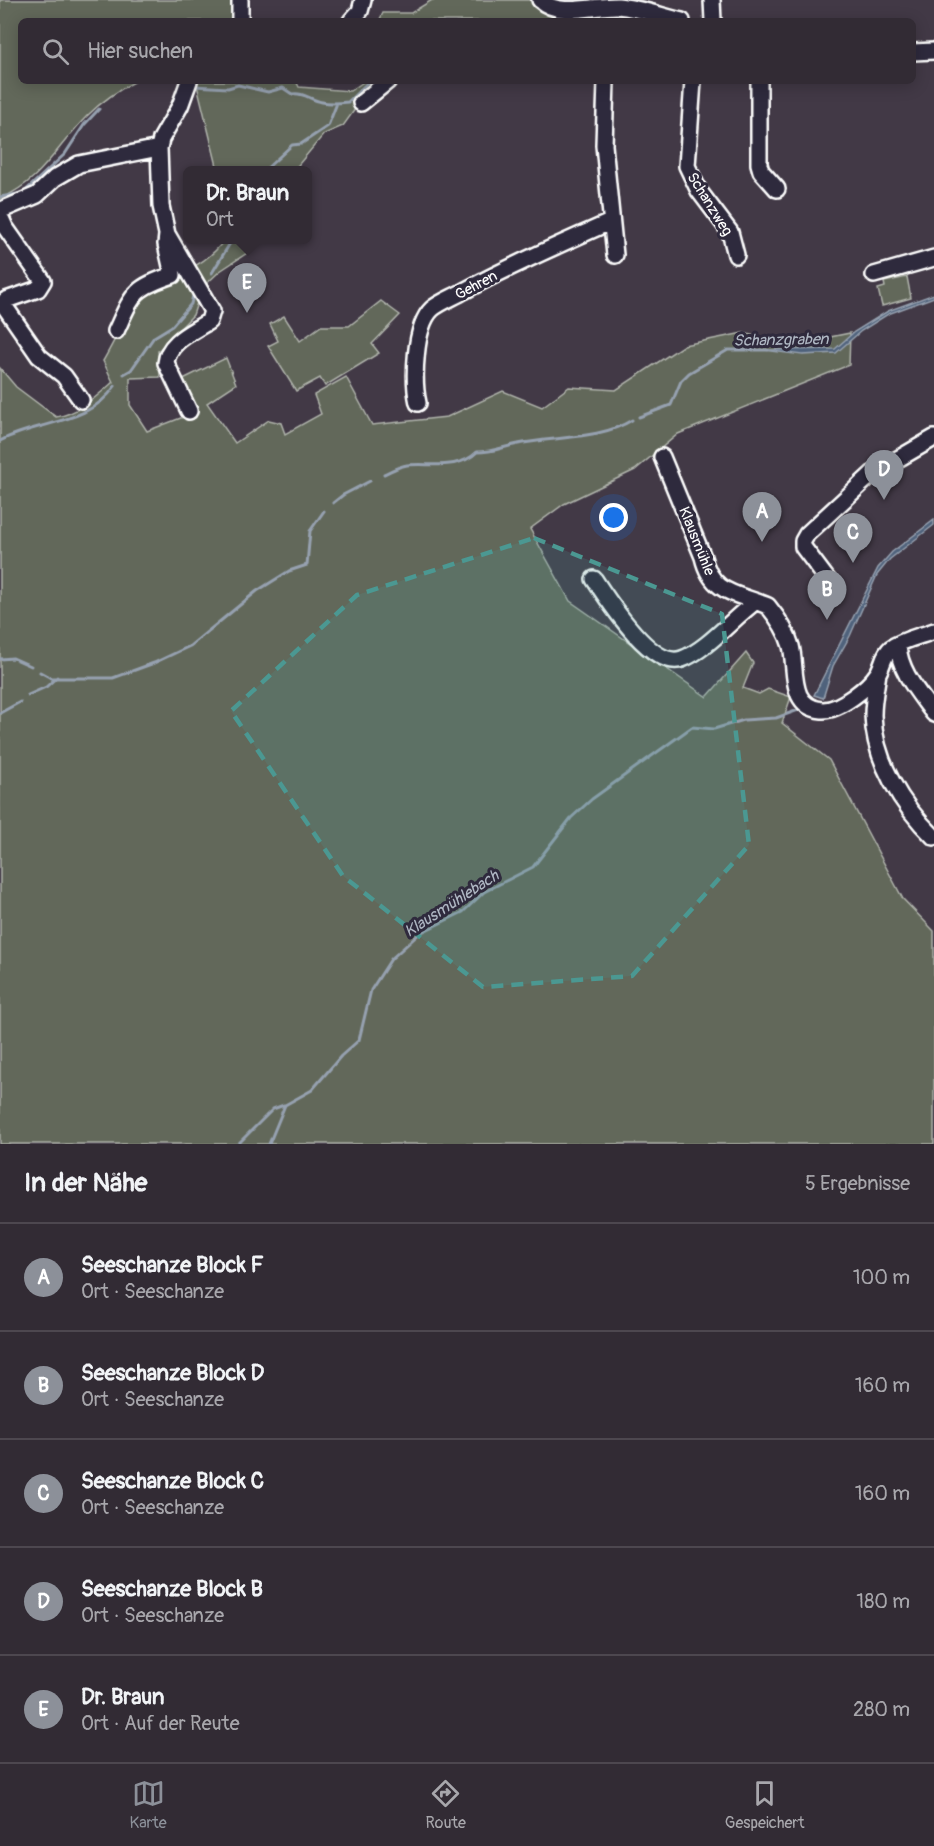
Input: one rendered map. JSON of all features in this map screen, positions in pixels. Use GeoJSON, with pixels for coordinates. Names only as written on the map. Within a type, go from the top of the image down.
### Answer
{"type":"FeatureCollection","features":[{"type":"Feature","properties":{"kind":"street"},"geometry":{"type":"LineString","coordinates":[[240,0],[240,18]]}},
{"type":"Feature","properties":{"kind":"street"},"geometry":{"type":"LineString","coordinates":[[354,18],[360,11],[363,0]]}},
{"type":"Feature","properties":{"kind":"street"},"geometry":{"type":"LineString","coordinates":[[540,0],[549,6],[564,9],[610,9],[664,18]]}},
{"type":"Feature","properties":{"kind":"street"},"geometry":{"type":"LineString","coordinates":[[712,0],[713,18]]}},
{"type":"Feature","properties":{"kind":"street"},"geometry":{"type":"LineString","coordinates":[[916,52],[934,51]]}},
{"type":"Feature","properties":{"kind":"street"},"geometry":{"type":"LineString","coordinates":[[361,103],[384,84]]}},
{"type":"Feature","properties":{"kind":"street"},"geometry":{"type":"LineString","coordinates":[[606,84],[604,145],[615,255]]}},
{"type":"Feature","properties":{"kind":"street","name":"Schanzweg"},"geometry":{"type":"LineString","coordinates":[[693,84],[687,166],[699,191],[730,232],[735,255]]}},
{"type":"Feature","properties":{"kind":"street"},"geometry":{"type":"LineString","coordinates":[[759,84],[759,164],[761,171],[777,189]]}},
{"type":"Feature","properties":{"kind":"street"},"geometry":{"type":"LineString","coordinates":[[186,88],[180,106],[161,139],[159,148],[160,206],[167,234],[212,311],[209,321],[175,343],[167,355],[166,363],[189,411]]}},
{"type":"Feature","properties":{"kind":"street"},"geometry":{"type":"LineString","coordinates":[[81,400],[64,376],[39,356],[3,304],[6,300],[38,289],[43,281],[5,227],[0,216],[4,208],[37,195],[55,178],[78,164],[159,148]]}},
{"type":"Feature","properties":{"kind":"street","name":"Gehren"},"geometry":{"type":"LineString","coordinates":[[418,403],[415,376],[422,326],[432,309],[523,260],[610,222]]}},
{"type":"Feature","properties":{"kind":"street"},"geometry":{"type":"LineString","coordinates":[[116,331],[132,296],[141,287],[173,275],[166,244],[167,234]]}},
{"type":"Feature","properties":{"kind":"street"},"geometry":{"type":"LineString","coordinates":[[874,275],[934,258]]}},
{"type":"Feature","properties":{"kind":"street"},"geometry":{"type":"LineString","coordinates":[[830,583],[803,547],[807,534],[872,474],[934,438]]}},
{"type":"Feature","properties":{"kind":"street","name":"Klausmühle"},"geometry":{"type":"LineString","coordinates":[[662,457],[704,557],[707,574],[718,587],[768,606],[785,632],[791,647],[797,694],[812,707],[826,710],[840,706],[878,674],[886,653],[898,645]]}},
{"type":"Feature","properties":{"kind":"street"},"geometry":{"type":"LineString","coordinates":[[594,579],[640,639],[663,657],[671,659],[688,656],[755,602]]}},
{"type":"Feature","properties":{"kind":"street"},"geometry":{"type":"LineString","coordinates":[[934,631],[898,645],[898,656],[905,670],[934,714]]}},
{"type":"Feature","properties":{"kind":"street"},"geometry":{"type":"LineString","coordinates":[[878,674],[873,715],[880,751],[901,800],[934,837]]}},
{"type":"Feature","properties":{"kind":"highlighted area"},"geometry":{"type":"Polygon","coordinates":[[[534,538],[722,614],[749,845],[632,976],[483,987],[343,876],[231,711],[357,595],[534,538]]]}},
{"type":"Feature","properties":{"kind":"green space"},"geometry":{"type":"Polygon","coordinates":[[[0,0],[236,0],[235,18],[18,18],[18,84],[131,84],[116,92],[87,116],[38,173],[15,191],[0,199],[0,0]]]}},
{"type":"Feature","properties":{"kind":"green space"},"geometry":{"type":"Polygon","coordinates":[[[432,0],[540,0],[582,10],[583,18],[380,18],[383,13],[411,13],[432,0]]]}},
{"type":"Feature","properties":{"kind":"green space"},"geometry":{"type":"Polygon","coordinates":[[[197,84],[298,84],[299,87],[350,91],[360,84],[382,84],[363,98],[343,126],[324,134],[297,166],[217,166],[197,84]]]}},
{"type":"Feature","properties":{"kind":"green space"},"geometry":{"type":"Polygon","coordinates":[[[221,244],[249,244],[250,251],[220,271],[202,288],[193,315],[158,351],[160,377],[130,378],[130,405],[147,431],[186,416],[179,381],[226,358],[236,384],[207,403],[235,443],[269,420],[281,423],[285,434],[321,414],[314,395],[346,377],[372,425],[447,417],[503,391],[542,407],[569,387],[616,390],[684,345],[743,333],[791,345],[850,333],[849,365],[678,434],[635,470],[564,504],[530,529],[570,601],[707,697],[746,653],[753,663],[743,688],[759,694],[768,689],[791,697],[782,723],[829,760],[903,899],[934,931],[934,1144],[0,1144],[0,368],[16,387],[56,417],[79,409],[113,382],[103,361],[124,322],[137,304],[153,289],[192,268],[221,244]]]}},
{"type":"Feature","properties":{"kind":"green space"},"geometry":{"type":"Polygon","coordinates":[[[907,277],[911,298],[882,306],[878,289],[885,287],[884,282],[907,277]]]}},
{"type":"Feature","properties":{"kind":"green space"},"geometry":{"type":"Polygon","coordinates":[[[381,301],[400,315],[372,344],[379,353],[325,386],[320,378],[296,391],[268,346],[278,341],[270,324],[284,316],[300,341],[321,326],[349,326],[381,301]]]}},
{"type":"Feature","properties":{"kind":"water"},"geometry":{"type":"Polygon","coordinates":[[[934,294],[934,297],[888,314],[861,331],[836,353],[803,355],[764,350],[835,349],[854,332],[888,311],[934,294]]]}},
{"type":"Feature","properties":{"kind":"water"},"geometry":{"type":"Polygon","coordinates":[[[934,520],[934,525],[890,559],[877,575],[850,636],[833,666],[823,698],[814,695],[878,568],[892,552],[934,520]]]}},
{"type":"Feature","properties":{"kind":"waterway"},"geometry":{"type":"LineString","coordinates":[[194,86],[228,88],[238,85],[268,92],[283,88],[292,94],[300,94],[325,103],[335,103],[348,102],[366,84]]}},
{"type":"Feature","properties":{"kind":"waterway"},"geometry":{"type":"LineString","coordinates":[[269,166],[292,145],[301,144],[328,126],[337,103]]}},
{"type":"Feature","properties":{"kind":"waterway"},"geometry":{"type":"LineString","coordinates":[[0,197],[23,193],[65,154],[84,125],[99,109]]}},
{"type":"Feature","properties":{"kind":"waterway"},"geometry":{"type":"LineString","coordinates":[[212,273],[230,244]]}},
{"type":"Feature","properties":{"kind":"waterway"},"geometry":{"type":"LineString","coordinates":[[124,374],[131,370],[154,337],[172,326],[191,304],[194,291]]}},
{"type":"Feature","properties":{"kind":"waterway","name":"Schanzgraben"},"geometry":{"type":"LineString","coordinates":[[639,417],[671,405],[681,381],[689,373],[728,350],[768,350]]}},
{"type":"Feature","properties":{"kind":"waterway"},"geometry":{"type":"LineString","coordinates":[[0,441],[91,409],[115,386]]}},
{"type":"Feature","properties":{"kind":"waterway","name":"Schanzgraben"},"geometry":{"type":"LineString","coordinates":[[384,474],[398,467],[462,461],[477,452],[532,441],[606,431],[632,420]]}},
{"type":"Feature","properties":{"kind":"waterway","name":"Schanzgraben"},"geometry":{"type":"LineString","coordinates":[[333,503],[370,481]]}},
{"type":"Feature","properties":{"kind":"waterway","name":"Schanzgraben"},"geometry":{"type":"LineString","coordinates":[[40,672],[51,678],[113,678],[154,663],[190,646],[257,591],[289,571],[307,565],[310,531],[324,511]]}},
{"type":"Feature","properties":{"kind":"waterway","name":"Schanzgraben"},"geometry":{"type":"LineString","coordinates":[[0,659],[13,658],[31,666]]}},
{"type":"Feature","properties":{"kind":"waterway"},"geometry":{"type":"LineString","coordinates":[[28,695],[46,687],[57,677]]}},
{"type":"Feature","properties":{"kind":"waterway"},"geometry":{"type":"LineString","coordinates":[[0,713],[20,702]]}},
{"type":"Feature","properties":{"kind":"waterway","name":"Klausmühlebach"},"geometry":{"type":"LineString","coordinates":[[269,1144],[285,1105],[312,1090],[341,1056],[359,1040],[371,990],[391,959],[420,933],[463,912],[484,892],[533,867],[571,818],[592,799],[692,727],[714,729],[744,720],[776,718],[804,708]]}},
{"type":"Feature","properties":{"kind":"waterway"},"geometry":{"type":"LineString","coordinates":[[238,1144],[273,1109],[284,1105]]}},
{"type":"Feature","properties":{"kind":"place","name":"Dr. Braun"},"geometry":{"type":"Point","coordinates":[247,313]}},
{"type":"Feature","properties":{"kind":"place","name":"Seeschanze Block B"},"geometry":{"type":"Point","coordinates":[884,500]}},
{"type":"Feature","properties":{"kind":"place","name":"Seeschanze Block F"},"geometry":{"type":"Point","coordinates":[762,542]}},
{"type":"Feature","properties":{"kind":"place","name":"Seeschanze Block C"},"geometry":{"type":"Point","coordinates":[853,563]}},
{"type":"Feature","properties":{"kind":"place","name":"Seeschanze Block D"},"geometry":{"type":"Point","coordinates":[827,620]}}]}
